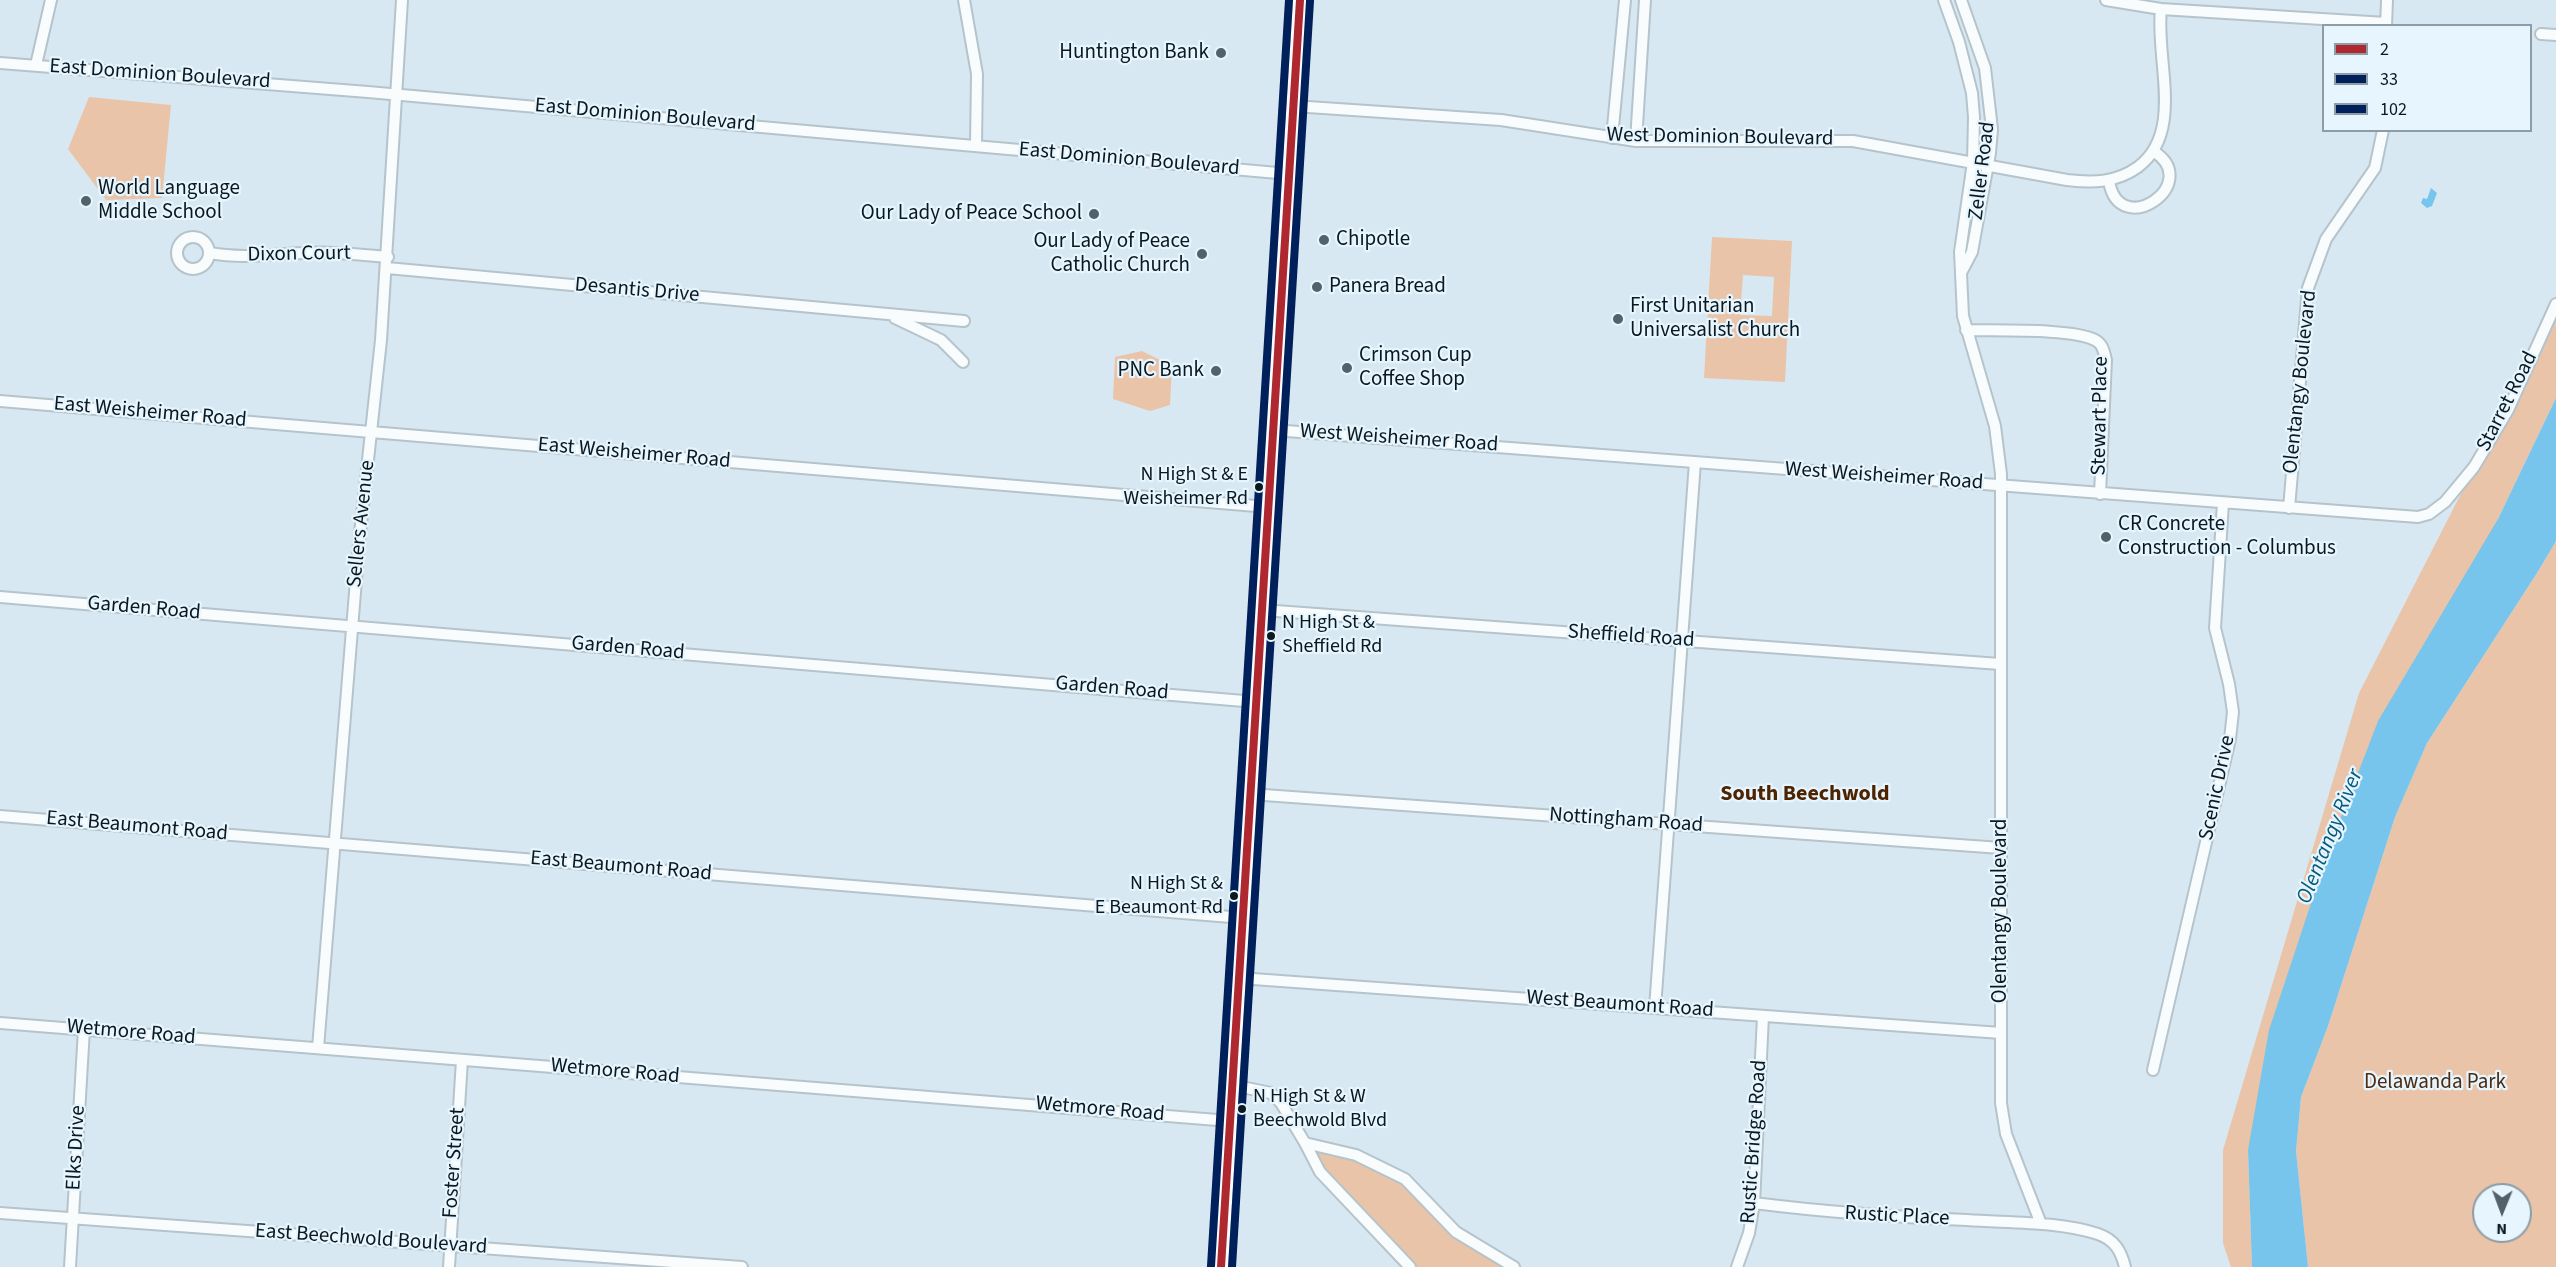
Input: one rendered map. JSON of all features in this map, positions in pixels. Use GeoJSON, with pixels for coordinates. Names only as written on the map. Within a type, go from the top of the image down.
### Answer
{"type":"FeatureCollection","features":[{"type":"Feature","properties":{"kind":"main road"},"geometry":{"type":"LineString","coordinates":[[1221,1267],[1300,0]]}},
{"type":"Feature","properties":{"kind":"street"},"geometry":{"type":"LineString","coordinates":[[36,65],[51,0]]}},
{"type":"Feature","properties":{"kind":"street","name":"Sellers Avenue"},"geometry":{"type":"LineString","coordinates":[[318,1048],[359,543],[373,432],[387,262],[402,0]]}},
{"type":"Feature","properties":{"kind":"street"},"geometry":{"type":"LineString","coordinates":[[964,0],[977,75],[976,146]]}},
{"type":"Feature","properties":{"kind":"street"},"geometry":{"type":"LineString","coordinates":[[1612,138],[1625,0]]}},
{"type":"Feature","properties":{"kind":"street"},"geometry":{"type":"LineString","coordinates":[[1636,141],[1645,0]]}},
{"type":"Feature","properties":{"kind":"street","name":"Zeller Road"},"geometry":{"type":"LineString","coordinates":[[1944,0],[1959,42],[1972,93],[1973,162],[1960,252],[1962,299],[1966,330],[1995,426],[2001,486]]}},
{"type":"Feature","properties":{"kind":"street","name":"Zeller Road"},"geometry":{"type":"LineString","coordinates":[[1961,0],[1985,68],[1992,129],[1988,165],[1972,252],[1962,271]]}},
{"type":"Feature","properties":{"kind":"street"},"geometry":{"type":"LineString","coordinates":[[2106,0],[2161,9],[2386,24],[2387,0]]}},
{"type":"Feature","properties":{"kind":"street"},"geometry":{"type":"LineString","coordinates":[[2109,180],[2116,197],[2132,206],[2150,205],[2164,193],[2168,181],[2167,169],[2162,158],[2153,152],[2164,126],[2165,109],[2159,28],[2161,9]]}},
{"type":"Feature","properties":{"kind":"street"},"geometry":{"type":"LineString","coordinates":[[2541,34],[2556,35]]}},
{"type":"Feature","properties":{"kind":"street","name":"East Dominion Boulevard"},"geometry":{"type":"LineString","coordinates":[[0,63],[395,94],[1289,174]]}},
{"type":"Feature","properties":{"kind":"street","name":"West Dominion Boulevard"},"geometry":{"type":"LineString","coordinates":[[1293,106],[1501,120],[1636,141],[1853,141],[2085,182],[2109,180],[2136,168],[2153,152]]}},
{"type":"Feature","properties":{"kind":"street","name":"Olentangy Boulevard"},"geometry":{"type":"LineString","coordinates":[[2289,508],[2308,288],[2326,239],[2375,168],[2384,132]]}},
{"type":"Feature","properties":{"kind":"street","name":"Dixon Court"},"geometry":{"type":"LineString","coordinates":[[210,253],[226,256],[272,256],[334,253],[387,262]]}},
{"type":"Feature","properties":{"kind":"street","name":"Desantis Drive"},"geometry":{"type":"LineString","coordinates":[[387,262],[964,321]]}},
{"type":"Feature","properties":{"kind":"street","name":"Starret Road"},"geometry":{"type":"LineString","coordinates":[[2474,467],[2508,410],[2556,304]]}},
{"type":"Feature","properties":{"kind":"street","name":"Desantis Drive"},"geometry":{"type":"LineString","coordinates":[[887,314],[941,340],[963,362]]}},
{"type":"Feature","properties":{"kind":"street","name":"Stewart Place"},"geometry":{"type":"LineString","coordinates":[[1966,330],[2069,334],[2097,341],[2102,346],[2106,360],[2100,494]]}},
{"type":"Feature","properties":{"kind":"street","name":"East Weisheimer Road"},"geometry":{"type":"LineString","coordinates":[[0,401],[1268,507]]}},
{"type":"Feature","properties":{"kind":"street","name":"West Weisheimer Road"},"geometry":{"type":"LineString","coordinates":[[1273,430],[2223,504],[2418,517],[2429,514],[2445,502],[2474,467]]}},
{"type":"Feature","properties":{"kind":"street"},"geometry":{"type":"LineString","coordinates":[[1655,1008],[1695,462]]}},
{"type":"Feature","properties":{"kind":"street","name":"Olentangy Boulevard"},"geometry":{"type":"LineString","coordinates":[[2001,486],[2002,1122],[2041,1224]]}},
{"type":"Feature","properties":{"kind":"street","name":"Scenic Drive"},"geometry":{"type":"LineString","coordinates":[[2153,1070],[2230,739],[2233,712],[2229,684],[2215,628],[2223,504]]}},
{"type":"Feature","properties":{"kind":"street","name":"Garden Road"},"geometry":{"type":"LineString","coordinates":[[0,597],[1256,702]]}},
{"type":"Feature","properties":{"kind":"street","name":"Sheffield Road"},"geometry":{"type":"LineString","coordinates":[[1262,610],[2000,664]]}},
{"type":"Feature","properties":{"kind":"street","name":"Nottingham Road"},"geometry":{"type":"LineString","coordinates":[[1250,794],[2001,848]]}},
{"type":"Feature","properties":{"kind":"street","name":"East Beaumont Road"},"geometry":{"type":"LineString","coordinates":[[0,816],[1243,918]]}},
{"type":"Feature","properties":{"kind":"street","name":"West Beaumont Road"},"geometry":{"type":"LineString","coordinates":[[1239,978],[2001,1033]]}},
{"type":"Feature","properties":{"kind":"street","name":"Rustic Bridge Road"},"geometry":{"type":"LineString","coordinates":[[1737,1267],[1749,1233],[1754,1203],[1763,1016]]}},
{"type":"Feature","properties":{"kind":"street","name":"Wetmore Road"},"geometry":{"type":"LineString","coordinates":[[0,1023],[1230,1121]]}},
{"type":"Feature","properties":{"kind":"street","name":"Elks Drive"},"geometry":{"type":"LineString","coordinates":[[70,1267],[84,1029]]}},
{"type":"Feature","properties":{"kind":"street","name":"Foster Street"},"geometry":{"type":"LineString","coordinates":[[448,1267],[462,1060]]}},
{"type":"Feature","properties":{"kind":"street"},"geometry":{"type":"LineString","coordinates":[[1232,1085],[1271,1093],[1281,1103],[1320,1172],[1410,1267]]}},
{"type":"Feature","properties":{"kind":"street"},"geometry":{"type":"LineString","coordinates":[[1305,1143],[1356,1155],[1405,1179],[1456,1232],[1515,1267]]}},
{"type":"Feature","properties":{"kind":"street","name":"Rustic Place"},"geometry":{"type":"LineString","coordinates":[[1754,1203],[1831,1213],[2041,1224]]}},
{"type":"Feature","properties":{"kind":"street","name":"East Beechwold Boulevard"},"geometry":{"type":"LineString","coordinates":[[0,1213],[742,1267]]}},
{"type":"Feature","properties":{"kind":"street"},"geometry":{"type":"LineString","coordinates":[[2041,1224],[2099,1234],[2121,1251],[2125,1267]]}},
{"type":"Feature","properties":{"kind":"green space"},"geometry":{"type":"Polygon","coordinates":[[[89,97],[171,105],[162,198],[106,200],[68,149],[89,97]]]}},
{"type":"Feature","properties":{"kind":"green space"},"geometry":{"type":"Polygon","coordinates":[[[1712,237],[1792,241],[1785,382],[1704,378],[1712,237]],[[1743,275],[1740,315],[1772,316],[1774,277],[1743,275]]]}},
{"type":"Feature","properties":{"kind":"green space"},"geometry":{"type":"Polygon","coordinates":[[[2556,308],[2556,398],[2498,519],[2248,1150],[2252,1267],[2231,1267],[2223,1243],[2223,1150],[2359,693],[2556,308]]]}},
{"type":"Feature","properties":{"kind":"green space"},"geometry":{"type":"Polygon","coordinates":[[[1142,351],[1172,366],[1170,405],[1150,411],[1113,399],[1115,357],[1142,351]]]}},
{"type":"Feature","properties":{"kind":"green space","name":"Delawanda Park"},"geometry":{"type":"Polygon","coordinates":[[[2556,541],[2556,1267],[2308,1267],[2296,1151],[2301,1097],[2328,1026],[2395,817],[2427,743],[2556,541]]]}},
{"type":"Feature","properties":{"kind":"green space"},"geometry":{"type":"Polygon","coordinates":[[[1305,1143],[1356,1155],[1405,1179],[1456,1232],[1514,1267],[1410,1267],[1320,1172],[1305,1143]]]}},
{"type":"Feature","properties":{"kind":"water"},"geometry":{"type":"Polygon","coordinates":[[[2431,188],[2437,193],[2432,206],[2427,208],[2421,203],[2423,198],[2427,199],[2431,188]]]}},
{"type":"Feature","properties":{"kind":"water"},"geometry":{"type":"Polygon","coordinates":[[[2556,398],[2556,541],[2427,743],[2395,817],[2328,1026],[2301,1097],[2296,1151],[2308,1267],[2252,1267],[2248,1150],[2269,1030],[2330,846],[2378,721],[2498,519],[2556,398]]]}},
{"type":"Feature","properties":{"kind":"transit line","name":"102"},"geometry":{"type":"LineString","coordinates":[[1211,1266],[1289,0]]}},
{"type":"Feature","properties":{"kind":"transit line","name":"2"},"geometry":{"type":"LineString","coordinates":[[1221,1267],[1300,0]]}},
{"type":"Feature","properties":{"kind":"transit line","name":"33"},"geometry":{"type":"LineString","coordinates":[[1232,1267],[1310,1]]}},
{"type":"Feature","properties":{"kind":"place","name":"Huntington Bank"},"geometry":{"type":"Point","coordinates":[1221,53]}},
{"type":"Feature","properties":{"kind":"place","name":"World Language Middle School"},"geometry":{"type":"Point","coordinates":[86,201]}},
{"type":"Feature","properties":{"kind":"place","name":"Our Lady of Peace School"},"geometry":{"type":"Point","coordinates":[1094,214]}},
{"type":"Feature","properties":{"kind":"place","name":"Chipotle"},"geometry":{"type":"Point","coordinates":[1324,240]}},
{"type":"Feature","properties":{"kind":"place","name":"Our Lady of Peace Catholic Church"},"geometry":{"type":"Point","coordinates":[1202,254]}},
{"type":"Feature","properties":{"kind":"place","name":"Panera Bread"},"geometry":{"type":"Point","coordinates":[1317,287]}},
{"type":"Feature","properties":{"kind":"place","name":"First Unitarian Universalist Church"},"geometry":{"type":"Point","coordinates":[1618,319]}},
{"type":"Feature","properties":{"kind":"place","name":"Crimson Cup Coffee Shop"},"geometry":{"type":"Point","coordinates":[1347,368]}},
{"type":"Feature","properties":{"kind":"place","name":"PNC Bank"},"geometry":{"type":"Point","coordinates":[1216,371]}},
{"type":"Feature","properties":{"kind":"place","name":"N High St & E Weisheimer Rd"},"geometry":{"type":"Point","coordinates":[1259,487]}},
{"type":"Feature","properties":{"kind":"place","name":"CR Concrete Construction - Columbus"},"geometry":{"type":"Point","coordinates":[2106,537]}},
{"type":"Feature","properties":{"kind":"place","name":"N High St & Sheffield Rd"},"geometry":{"type":"Point","coordinates":[1271,636]}},
{"type":"Feature","properties":{"kind":"place","name":"N High St & E Beaumont Rd"},"geometry":{"type":"Point","coordinates":[1234,896]}},
{"type":"Feature","properties":{"kind":"place","name":"N High St & W Beechwold Blvd"},"geometry":{"type":"Point","coordinates":[1242,1109]}},
{"type":"Feature","properties":{"kind":"district","name":"South Beechwold"},"geometry":{"type":"Point","coordinates":[1805,795]}},
{"type":"Feature","properties":{"kind":"water label","name":"Olentangy River"},"geometry":{"type":"Point","coordinates":[2331,837]}}]}
